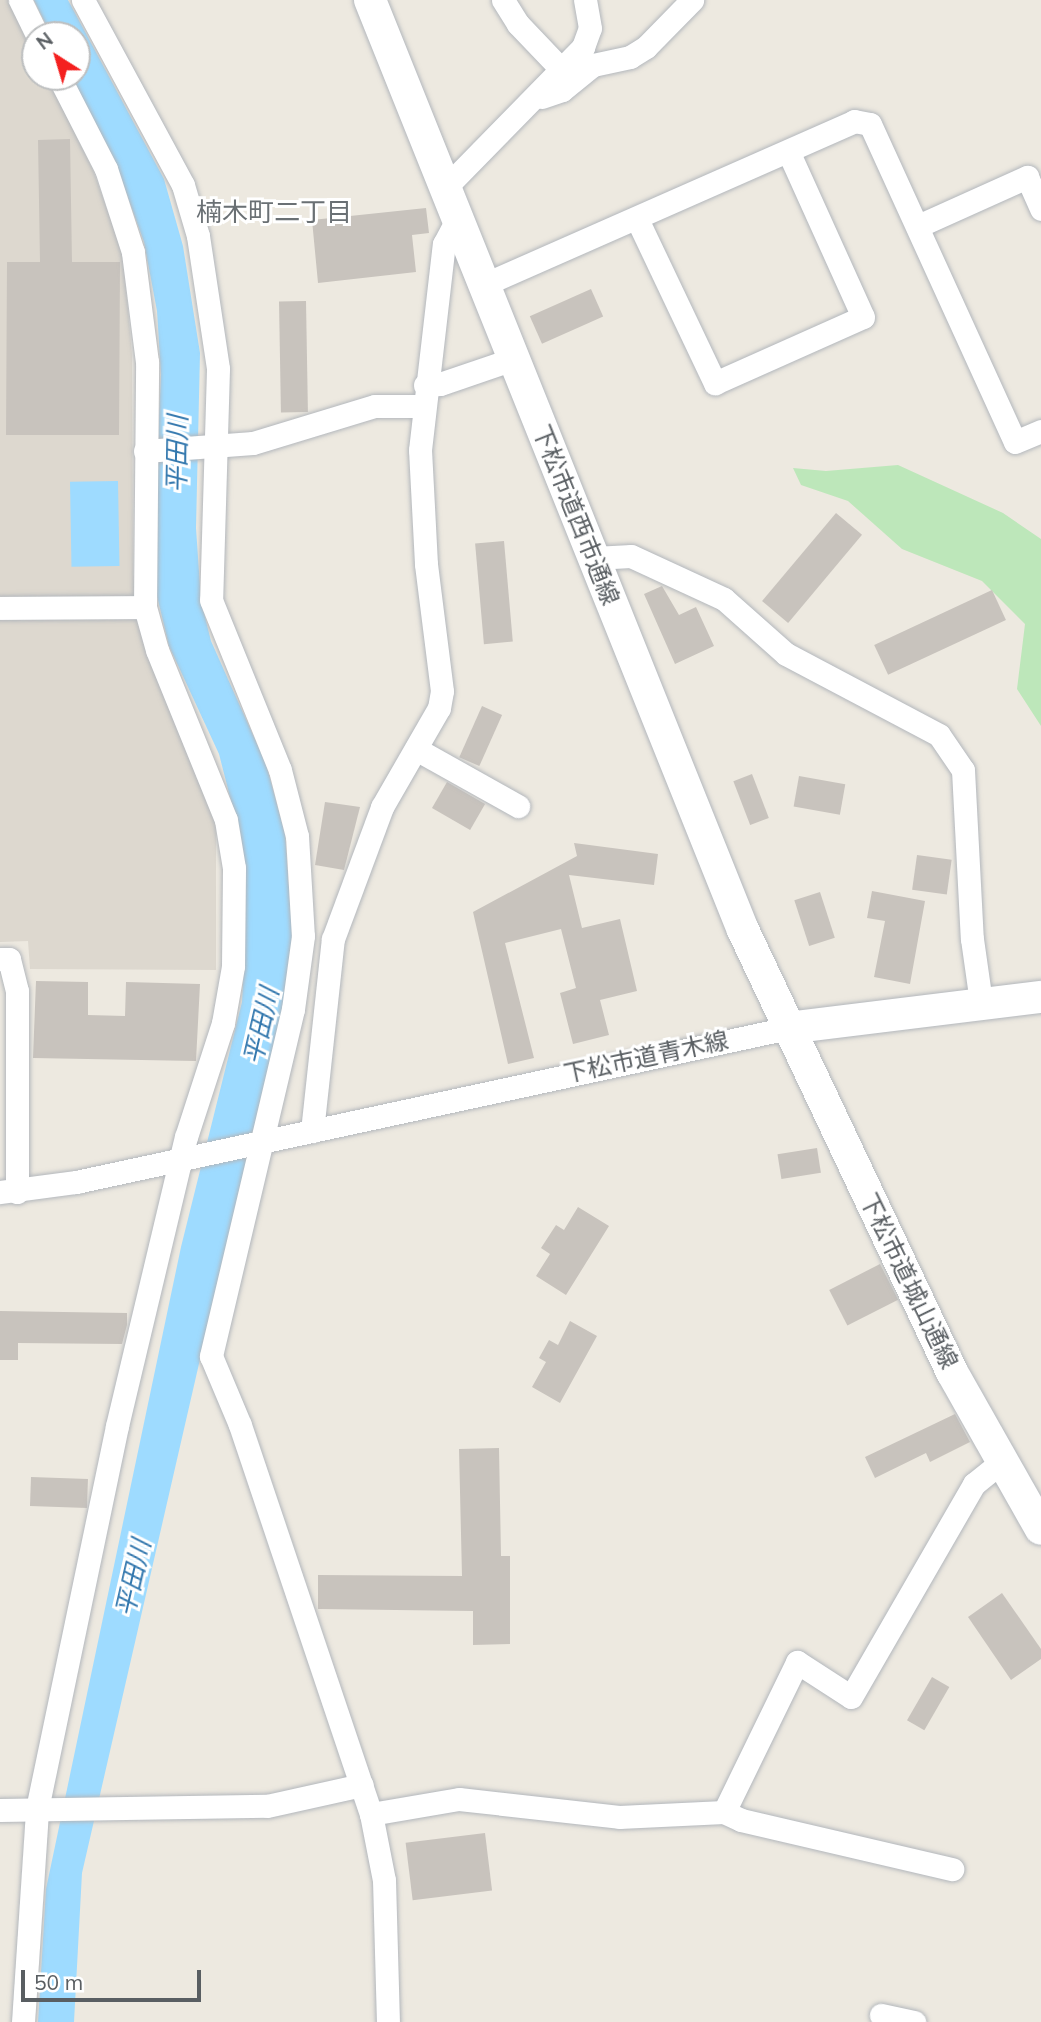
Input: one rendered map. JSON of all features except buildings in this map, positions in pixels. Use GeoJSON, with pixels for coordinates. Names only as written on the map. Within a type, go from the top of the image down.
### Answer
{"type":"FeatureCollection","features":[{"type":"Feature","properties":{"kind":"street"},"geometry":{"type":"LineString","coordinates":[[20,0],[30,21]]}},
{"type":"Feature","properties":{"kind":"street"},"geometry":{"type":"LineString","coordinates":[[83,0],[183,186],[198,236],[218,369],[208,450],[211,600],[281,770],[297,836],[303,936],[293,1009],[211,1356],[240,1426],[371,1814],[384,1880],[388,2022]]}},
{"type":"Feature","properties":{"kind":"street","name":"下松市道西市通線"},"geometry":{"type":"LineString","coordinates":[[370,0],[743,930],[788,1028]]}},
{"type":"Feature","properties":{"kind":"street"},"geometry":{"type":"LineString","coordinates":[[503,0],[518,24],[561,69]]}},
{"type":"Feature","properties":{"kind":"street"},"geometry":{"type":"LineString","coordinates":[[444,188],[583,47],[590,28],[585,0]]}},
{"type":"Feature","properties":{"kind":"street"},"geometry":{"type":"LineString","coordinates":[[535,98],[562,90],[602,61],[630,57],[660,35],[692,0]]}},
{"type":"Feature","properties":{"kind":"street"},"geometry":{"type":"LineString","coordinates":[[23,2022],[42,1809],[117,1426],[225,1012],[233,965],[234,868],[226,820],[157,650],[145,607],[150,451],[146,362],[133,252],[106,169],[66,91]]}},
{"type":"Feature","properties":{"kind":"street"},"geometry":{"type":"LineString","coordinates":[[483,285],[854,121],[870,124],[1015,442],[1041,430]]}},
{"type":"Feature","properties":{"kind":"street"},"geometry":{"type":"LineString","coordinates":[[637,219],[715,383],[863,317],[788,151]]}},
{"type":"Feature","properties":{"kind":"street"},"geometry":{"type":"LineString","coordinates":[[918,226],[1027,177],[1041,209]]}},
{"type":"Feature","properties":{"kind":"street"},"geometry":{"type":"LineString","coordinates":[[312,1131],[332,939],[348,907],[374,824],[439,708],[442,691],[420,482],[425,396],[444,244],[457,220]]}},
{"type":"Feature","properties":{"kind":"street"},"geometry":{"type":"LineString","coordinates":[[150,451],[208,450],[299,433],[375,406],[425,396],[440,384],[513,359]]}},
{"type":"Feature","properties":{"kind":"street"},"geometry":{"type":"LineString","coordinates":[[594,558],[631,556],[724,599],[786,654],[939,735],[963,770],[972,939],[981,1002]]}},
{"type":"Feature","properties":{"kind":"street"},"geometry":{"type":"LineString","coordinates":[[0,608],[145,607]]}},
{"type":"Feature","properties":{"kind":"street"},"geometry":{"type":"LineString","coordinates":[[416,749],[518,806]]}},
{"type":"Feature","properties":{"kind":"street"},"geometry":{"type":"LineString","coordinates":[[0,959],[9,959],[18,991],[9,1192],[186,1158]]}},
{"type":"Feature","properties":{"kind":"street","name":"下松市道青木線"},"geometry":{"type":"LineString","coordinates":[[186,1158],[788,1028],[981,1002],[1041,997]]}},
{"type":"Feature","properties":{"kind":"street","name":"下松市道城山通線"},"geometry":{"type":"LineString","coordinates":[[788,1028],[952,1372],[1041,1529]]}},
{"type":"Feature","properties":{"kind":"street"},"geometry":{"type":"LineString","coordinates":[[724,1812],[797,1662],[851,1697],[974,1484],[1002,1461]]}},
{"type":"Feature","properties":{"kind":"street"},"geometry":{"type":"LineString","coordinates":[[0,1810],[267,1806],[362,1785]]}},
{"type":"Feature","properties":{"kind":"street"},"geometry":{"type":"LineString","coordinates":[[371,1814],[459,1799],[619,1817],[724,1812],[741,1820],[951,1869]]}},
{"type":"Feature","properties":{"kind":"street"},"geometry":{"type":"LineString","coordinates":[[881,2015],[914,2022]]}},
{"type":"Feature","properties":{"kind":"shaded area"},"geometry":{"type":"Polygon","coordinates":[[[0,0],[9,0],[21,24],[21,91],[54,91],[93,170],[123,254],[132,355],[133,573],[138,625],[216,823],[216,970],[30,969],[28,941],[0,942],[0,0]]]}},
{"type":"Feature","properties":{"kind":"green space"},"geometry":{"type":"Polygon","coordinates":[[[898,465],[1003,513],[1041,539],[1041,726],[1017,689],[1025,624],[982,581],[902,549],[848,501],[801,485],[793,468],[826,471],[898,465]]]}},
{"type":"Feature","properties":{"kind":"water"},"geometry":{"type":"Polygon","coordinates":[[[34,0],[68,0],[79,21],[44,21],[34,0]]]}},
{"type":"Feature","properties":{"kind":"water","name":"平田川"},"geometry":{"type":"Polygon","coordinates":[[[91,43],[164,179],[183,246],[200,353],[196,528],[201,601],[211,641],[266,764],[285,834],[293,939],[286,1019],[218,1281],[82,1873],[74,2022],[38,2022],[46,1889],[181,1247],[242,1002],[245,943],[240,836],[219,754],[169,646],[157,596],[153,558],[161,375],[157,311],[144,242],[122,181],[79,91],[91,91],[91,43]]]}},
{"type":"Feature","properties":{"kind":"water"},"geometry":{"type":"Polygon","coordinates":[[[118,481],[119,566],[71,567],[70,482],[118,481]]]}},
{"type":"Feature","properties":{"kind":"district","name":"楠木町二丁目"},"geometry":{"type":"Point","coordinates":[274,212]}}]}
